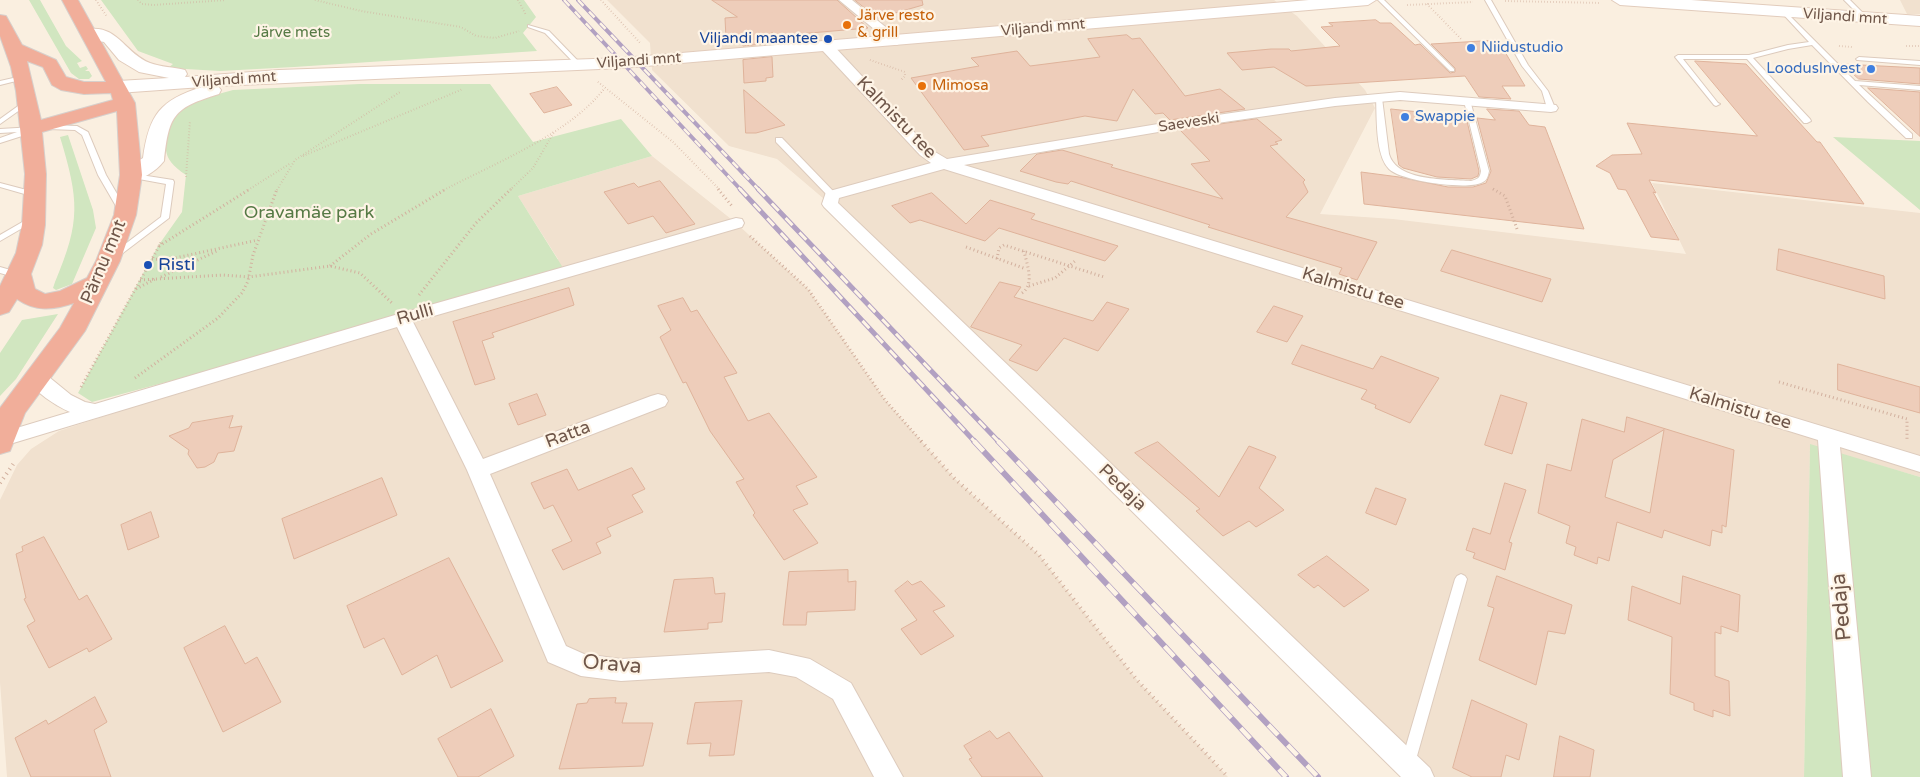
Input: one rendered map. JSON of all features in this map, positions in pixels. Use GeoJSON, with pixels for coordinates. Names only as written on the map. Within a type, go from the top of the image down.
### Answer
{"type":"FeatureCollection","features":[{"type":"Feature","properties":{"kind":"highway","name":"Pärnu mnt"},"geometry":{"type":"LineString","coordinates":[[5,435],[37,378],[72,331],[103,272],[125,215],[131,175],[128,117],[121,95],[90,34],[70,0]]}},
{"type":"Feature","properties":{"kind":"highway"},"geometry":{"type":"LineString","coordinates":[[0,20],[14,48],[22,78],[32,129],[37,195],[30,245],[9,273],[0,307]]}},
{"type":"Feature","properties":{"kind":"highway"},"geometry":{"type":"LineString","coordinates":[[14,48],[50,64],[59,81],[68,86],[121,95]]}},
{"type":"Feature","properties":{"kind":"highway"},"geometry":{"type":"LineString","coordinates":[[32,129],[121,95]]}},
{"type":"Feature","properties":{"kind":"highway"},"geometry":{"type":"LineString","coordinates":[[9,273],[24,293],[37,301],[54,300],[72,295],[103,272]]}},
{"type":"Feature","properties":{"kind":"main road","name":"Viljandi mnt"},"geometry":{"type":"LineString","coordinates":[[121,95],[216,82],[280,76],[832,53],[897,41],[1368,0]]}},
{"type":"Feature","properties":{"kind":"main road","name":"Viljandi mnt"},"geometry":{"type":"LineString","coordinates":[[1620,0],[1920,22]]}},
{"type":"Feature","properties":{"kind":"main road"},"geometry":{"type":"LineString","coordinates":[[90,34],[110,38],[125,56],[154,71],[192,76],[280,76]]}},
{"type":"Feature","properties":{"kind":"main road"},"geometry":{"type":"LineString","coordinates":[[131,175],[153,161],[156,130],[160,118],[181,100],[219,88],[280,76]]}},
{"type":"Feature","properties":{"kind":"street"},"geometry":{"type":"LineString","coordinates":[[845,0],[897,41]]}},
{"type":"Feature","properties":{"kind":"street","name":"Kalmistu tee"},"geometry":{"type":"LineString","coordinates":[[832,53],[925,152],[944,164],[1914,463]]}},
{"type":"Feature","properties":{"kind":"street","name":"Saeveski"},"geometry":{"type":"LineString","coordinates":[[832,196],[944,164],[1176,125],[1379,98],[1400,96],[1551,108]]}},
{"type":"Feature","properties":{"kind":"street","name":"Pedaja"},"geometry":{"type":"LineString","coordinates":[[832,196],[830,204],[1414,771]]}},
{"type":"Feature","properties":{"kind":"street","name":"Rulli"},"geometry":{"type":"LineString","coordinates":[[5,435],[95,411],[736,222]]}},
{"type":"Feature","properties":{"kind":"street","name":"Orava"},"geometry":{"type":"LineString","coordinates":[[402,319],[478,470],[557,654],[581,666],[621,670],[768,661],[800,667],[842,692],[889,777]]}},
{"type":"Feature","properties":{"kind":"street"},"geometry":{"type":"LineString","coordinates":[[37,378],[66,403],[84,410],[95,411]]}},
{"type":"Feature","properties":{"kind":"street","name":"Ratta"},"geometry":{"type":"LineString","coordinates":[[478,470],[658,401]]}},
{"type":"Feature","properties":{"kind":"street","name":"Pedaja"},"geometry":{"type":"LineString","coordinates":[[1828,436],[1857,777]]}},
{"type":"Feature","properties":{"kind":"lane"},"geometry":{"type":"LineString","coordinates":[[1381,0],[1452,70]]}},
{"type":"Feature","properties":{"kind":"lane"},"geometry":{"type":"LineString","coordinates":[[1488,0],[1525,66],[1545,91],[1551,108]]}},
{"type":"Feature","properties":{"kind":"lane"},"geometry":{"type":"LineString","coordinates":[[1849,2],[1861,0]]}},
{"type":"Feature","properties":{"kind":"lane"},"geometry":{"type":"LineString","coordinates":[[1849,2],[1865,18]]}},
{"type":"Feature","properties":{"kind":"lane"},"geometry":{"type":"LineString","coordinates":[[1784,12],[1853,83],[1909,136]]}},
{"type":"Feature","properties":{"kind":"lane"},"geometry":{"type":"LineString","coordinates":[[530,26],[547,32],[579,65]]}},
{"type":"Feature","properties":{"kind":"lane"},"geometry":{"type":"LineString","coordinates":[[1716,104],[1678,57],[1749,57],[1788,46],[1814,43]]}},
{"type":"Feature","properties":{"kind":"lane"},"geometry":{"type":"LineString","coordinates":[[1749,57],[1807,121]]}},
{"type":"Feature","properties":{"kind":"lane"},"geometry":{"type":"LineString","coordinates":[[1859,59],[1920,63]]}},
{"type":"Feature","properties":{"kind":"lane"},"geometry":{"type":"LineString","coordinates":[[0,83],[22,78]]}},
{"type":"Feature","properties":{"kind":"lane"},"geometry":{"type":"LineString","coordinates":[[1853,83],[1920,88]]}},
{"type":"Feature","properties":{"kind":"lane"},"geometry":{"type":"LineString","coordinates":[[1379,98],[1388,162],[1396,172],[1408,176],[1471,183],[1480,181],[1484,177],[1484,171],[1468,102]]}},
{"type":"Feature","properties":{"kind":"lane"},"geometry":{"type":"LineString","coordinates":[[0,122],[27,102]]}},
{"type":"Feature","properties":{"kind":"lane"},"geometry":{"type":"LineString","coordinates":[[0,131],[62,126],[77,128],[85,134],[102,174],[125,215]]}},
{"type":"Feature","properties":{"kind":"lane"},"geometry":{"type":"LineString","coordinates":[[0,141],[32,129]]}},
{"type":"Feature","properties":{"kind":"lane"},"geometry":{"type":"LineString","coordinates":[[779,140],[832,196]]}},
{"type":"Feature","properties":{"kind":"lane"},"geometry":{"type":"LineString","coordinates":[[103,272],[165,218],[170,182],[131,175]]}},
{"type":"Feature","properties":{"kind":"lane"},"geometry":{"type":"LineString","coordinates":[[0,184],[37,195]]}},
{"type":"Feature","properties":{"kind":"lane"},"geometry":{"type":"LineString","coordinates":[[0,238],[35,218]]}},
{"type":"Feature","properties":{"kind":"lane"},"geometry":{"type":"LineString","coordinates":[[1414,771],[1462,580]]}},
{"type":"Feature","properties":{"kind":"path"},"geometry":{"type":"LineString","coordinates":[[138,0],[142,4],[153,5],[226,0]]}},
{"type":"Feature","properties":{"kind":"path"},"geometry":{"type":"LineString","coordinates":[[316,0],[369,12],[461,27],[476,36],[495,38],[512,34],[530,26],[524,8],[518,0]]}},
{"type":"Feature","properties":{"kind":"path"},"geometry":{"type":"LineString","coordinates":[[601,0],[643,47]]}},
{"type":"Feature","properties":{"kind":"path"},"geometry":{"type":"LineString","coordinates":[[1426,4],[1462,40]]}},
{"type":"Feature","properties":{"kind":"path"},"geometry":{"type":"LineString","coordinates":[[832,53],[860,57],[898,68],[905,72],[905,76],[900,80]]}},
{"type":"Feature","properties":{"kind":"path"},"geometry":{"type":"LineString","coordinates":[[579,65],[604,89],[642,115],[674,142],[731,202],[736,222],[808,289],[885,400],[954,478],[1039,555],[1137,680],[1228,777]]}},
{"type":"Feature","properties":{"kind":"path"},"geometry":{"type":"LineString","coordinates":[[130,382],[218,318],[242,293],[249,277],[273,196],[296,160],[468,87]]}},
{"type":"Feature","properties":{"kind":"path"},"geometry":{"type":"LineString","coordinates":[[158,246],[296,160],[406,88]]}},
{"type":"Feature","properties":{"kind":"path"},"geometry":{"type":"LineString","coordinates":[[330,266],[353,244],[412,208],[582,115],[604,89]]}},
{"type":"Feature","properties":{"kind":"path"},"geometry":{"type":"LineString","coordinates":[[140,280],[223,275],[249,277],[330,266],[360,273],[378,288],[402,319],[440,267],[476,223],[533,168],[554,132]]}},
{"type":"Feature","properties":{"kind":"path"},"geometry":{"type":"LineString","coordinates":[[1480,181],[1505,196],[1517,229]]}},
{"type":"Feature","properties":{"kind":"path"},"geometry":{"type":"LineString","coordinates":[[151,259],[166,260],[259,240]]}},
{"type":"Feature","properties":{"kind":"path"},"geometry":{"type":"LineString","coordinates":[[997,258],[996,253],[1004,245],[1104,277]]}},
{"type":"Feature","properties":{"kind":"path"},"geometry":{"type":"LineString","coordinates":[[966,246],[1026,269]]}},
{"type":"Feature","properties":{"kind":"path"},"geometry":{"type":"LineString","coordinates":[[135,289],[225,247]]}},
{"type":"Feature","properties":{"kind":"path"},"geometry":{"type":"LineString","coordinates":[[1024,251],[1029,286]]}},
{"type":"Feature","properties":{"kind":"path"},"geometry":{"type":"LineString","coordinates":[[1022,292],[1029,286],[1051,282],[1075,261]]}},
{"type":"Feature","properties":{"kind":"path"},"geometry":{"type":"LineString","coordinates":[[1779,382],[1907,418],[1914,463]]}},
{"type":"Feature","properties":{"kind":"path"},"geometry":{"type":"LineString","coordinates":[[0,483],[5,435]]}},
{"type":"Feature","properties":{"kind":"shaded area"},"geometry":{"type":"Polygon","coordinates":[[[607,0],[1274,0],[1297,16],[1365,90],[1375,108],[1320,214],[1393,219],[1686,254],[1652,183],[1920,213],[1920,477],[1810,445],[1804,777],[1429,777],[884,250],[777,159],[729,146],[652,70],[650,43],[607,0]]]}},
{"type":"Feature","properties":{"kind":"shaded area"},"geometry":{"type":"Polygon","coordinates":[[[1900,0],[1920,0],[1920,14],[1907,14],[1900,0]]]}},
{"type":"Feature","properties":{"kind":"shaded area"},"geometry":{"type":"Polygon","coordinates":[[[652,156],[736,223],[808,289],[885,400],[954,478],[1039,555],[1137,680],[1228,777],[7,777],[0,682],[0,500],[17,465],[31,449],[59,431],[402,319],[558,259],[518,196],[652,156]]]}},
{"type":"Feature","properties":{"kind":"green space"},"geometry":{"type":"Polygon","coordinates":[[[29,0],[40,0],[66,46],[82,61],[77,63],[80,68],[86,66],[88,69],[85,71],[89,71],[92,76],[89,79],[79,79],[71,73],[29,0]]]}},
{"type":"Feature","properties":{"kind":"green space","name":"Järve mets"},"geometry":{"type":"Polygon","coordinates":[[[101,0],[524,0],[536,17],[523,33],[537,51],[220,71],[168,68],[173,64],[138,51],[101,0]]]}},
{"type":"Feature","properties":{"kind":"green space","name":"Oravamäe park"},"geometry":{"type":"Polygon","coordinates":[[[360,84],[490,84],[533,142],[621,119],[652,156],[518,196],[565,271],[402,319],[92,402],[78,393],[158,246],[182,212],[186,175],[171,162],[166,150],[170,117],[193,101],[233,90],[360,84]]]}},
{"type":"Feature","properties":{"kind":"green space"},"geometry":{"type":"Polygon","coordinates":[[[68,135],[93,210],[96,228],[72,284],[56,290],[53,288],[73,226],[74,194],[60,137],[68,135]]]}},
{"type":"Feature","properties":{"kind":"green space"},"geometry":{"type":"Polygon","coordinates":[[[1833,137],[1920,141],[1920,210],[1833,137]]]}},
{"type":"Feature","properties":{"kind":"green space"},"geometry":{"type":"Polygon","coordinates":[[[58,314],[16,379],[0,396],[0,353],[22,320],[58,314]]]}},
{"type":"Feature","properties":{"kind":"green space"},"geometry":{"type":"Polygon","coordinates":[[[1810,444],[1920,477],[1920,777],[1804,777],[1810,444]]]}},
{"type":"Feature","properties":{"kind":"building"},"geometry":{"type":"Polygon","coordinates":[[[712,0],[837,0],[868,28],[775,36],[772,32],[772,43],[743,46],[742,37],[726,38],[725,18],[737,17],[712,0]]]}},
{"type":"Feature","properties":{"kind":"building"},"geometry":{"type":"Polygon","coordinates":[[[855,0],[922,0],[923,5],[878,18],[855,0]]]}},
{"type":"Feature","properties":{"kind":"building"},"geometry":{"type":"Polygon","coordinates":[[[1376,20],[1380,23],[1391,23],[1415,45],[1420,44],[1450,73],[1455,72],[1455,68],[1431,44],[1498,40],[1525,86],[1502,86],[1511,99],[1479,97],[1465,76],[1306,86],[1274,67],[1242,70],[1227,53],[1271,49],[1289,49],[1291,51],[1340,46],[1321,27],[1333,26],[1329,23],[1376,20]]]}},
{"type":"Feature","properties":{"kind":"building"},"geometry":{"type":"Polygon","coordinates":[[[1127,35],[1132,39],[1140,38],[1185,96],[1220,89],[1245,109],[1170,120],[1163,113],[1155,114],[1133,89],[1117,121],[1085,116],[981,136],[989,146],[964,150],[911,78],[979,66],[971,58],[1017,51],[1030,66],[1100,57],[1088,39],[1127,35]]]}},
{"type":"Feature","properties":{"kind":"building"},"geometry":{"type":"Polygon","coordinates":[[[772,57],[773,77],[766,78],[766,81],[744,83],[743,60],[772,57]]]}},
{"type":"Feature","properties":{"kind":"building"},"geometry":{"type":"Polygon","coordinates":[[[1695,61],[1746,64],[1817,142],[1820,142],[1864,204],[1649,180],[1656,193],[1653,192],[1679,240],[1651,237],[1626,190],[1618,189],[1610,173],[1596,166],[1612,155],[1642,154],[1627,123],[1757,136],[1695,61]]]}},
{"type":"Feature","properties":{"kind":"building"},"geometry":{"type":"Polygon","coordinates":[[[1842,64],[1920,68],[1920,84],[1859,79],[1842,64]]]}},
{"type":"Feature","properties":{"kind":"building"},"geometry":{"type":"Polygon","coordinates":[[[557,87],[572,105],[544,113],[530,94],[557,87]]]}},
{"type":"Feature","properties":{"kind":"building"},"geometry":{"type":"Polygon","coordinates":[[[1868,88],[1920,92],[1920,136],[1868,88]]]}},
{"type":"Feature","properties":{"kind":"building"},"geometry":{"type":"Polygon","coordinates":[[[744,90],[785,125],[756,133],[746,133],[744,90]]]}},
{"type":"Feature","properties":{"kind":"building"},"geometry":{"type":"Polygon","coordinates":[[[1391,109],[1466,117],[1479,171],[1478,176],[1471,179],[1437,177],[1403,168],[1399,165],[1391,109]]]}},
{"type":"Feature","properties":{"kind":"building"},"geometry":{"type":"Polygon","coordinates":[[[1487,109],[1519,111],[1529,125],[1545,127],[1584,229],[1364,204],[1361,172],[1399,177],[1448,187],[1473,187],[1486,183],[1491,171],[1477,118],[1495,120],[1487,109]]]}},
{"type":"Feature","properties":{"kind":"building"},"geometry":{"type":"Polygon","coordinates":[[[1257,119],[1282,140],[1275,142],[1278,144],[1270,146],[1305,180],[1303,182],[1308,192],[1286,217],[1377,242],[1357,280],[1339,274],[1342,268],[1208,227],[1210,225],[1071,181],[1068,184],[1056,182],[1020,171],[1037,154],[1062,150],[1113,165],[1111,167],[1223,199],[1191,164],[1210,161],[1180,130],[1257,119]]]}},
{"type":"Feature","properties":{"kind":"building"},"geometry":{"type":"Polygon","coordinates":[[[660,181],[695,224],[666,233],[653,216],[628,224],[604,192],[634,183],[638,187],[660,181]]]}},
{"type":"Feature","properties":{"kind":"building"},"geometry":{"type":"Polygon","coordinates":[[[932,193],[966,224],[990,200],[1035,214],[1031,219],[1118,246],[1105,261],[999,228],[985,241],[920,220],[910,223],[892,206],[932,193]]]}},
{"type":"Feature","properties":{"kind":"building"},"geometry":{"type":"Polygon","coordinates":[[[1779,249],[1884,276],[1885,299],[1777,270],[1779,249]]]}},
{"type":"Feature","properties":{"kind":"building"},"geometry":{"type":"Polygon","coordinates":[[[1452,250],[1551,279],[1542,302],[1441,271],[1452,250]]]}},
{"type":"Feature","properties":{"kind":"building"},"geometry":{"type":"Polygon","coordinates":[[[1000,282],[1021,287],[1014,297],[1093,321],[1107,302],[1129,309],[1098,351],[1064,338],[1037,371],[1009,360],[1022,345],[971,327],[1000,282]]]}},
{"type":"Feature","properties":{"kind":"building"},"geometry":{"type":"Polygon","coordinates":[[[569,288],[574,305],[492,333],[494,337],[482,341],[495,379],[475,385],[453,322],[569,288]]]}},
{"type":"Feature","properties":{"kind":"building"},"geometry":{"type":"Polygon","coordinates":[[[683,298],[691,312],[697,310],[737,373],[724,377],[748,421],[769,413],[817,477],[796,486],[808,504],[793,510],[818,543],[784,560],[753,515],[755,513],[736,482],[744,479],[710,431],[686,382],[683,383],[660,337],[671,330],[658,306],[683,298]]]}},
{"type":"Feature","properties":{"kind":"building"},"geometry":{"type":"Polygon","coordinates":[[[1274,306],[1303,316],[1287,342],[1257,332],[1274,306]]]}},
{"type":"Feature","properties":{"kind":"building"},"geometry":{"type":"Polygon","coordinates":[[[1302,345],[1373,369],[1381,356],[1439,378],[1410,423],[1375,408],[1376,405],[1361,399],[1367,390],[1292,364],[1302,345]]]}},
{"type":"Feature","properties":{"kind":"building"},"geometry":{"type":"Polygon","coordinates":[[[1838,364],[1920,387],[1920,413],[1838,390],[1838,364]]]}},
{"type":"Feature","properties":{"kind":"building"},"geometry":{"type":"Polygon","coordinates":[[[537,394],[546,415],[518,425],[509,404],[537,394]]]}},
{"type":"Feature","properties":{"kind":"building"},"geometry":{"type":"Polygon","coordinates":[[[1501,395],[1527,403],[1512,454],[1485,445],[1501,395]]]}},
{"type":"Feature","properties":{"kind":"building"},"geometry":{"type":"Polygon","coordinates":[[[233,416],[229,428],[242,426],[234,451],[218,453],[214,462],[205,467],[197,468],[188,454],[189,450],[169,436],[189,428],[192,423],[233,416]]]}},
{"type":"Feature","properties":{"kind":"building"},"geometry":{"type":"Polygon","coordinates":[[[1627,417],[1734,450],[1726,527],[1722,525],[1722,533],[1712,530],[1710,546],[1664,530],[1662,538],[1617,522],[1609,561],[1598,557],[1597,564],[1574,555],[1576,547],[1566,543],[1570,526],[1538,513],[1547,464],[1571,471],[1582,419],[1624,432],[1627,417]],[[1664,430],[1613,460],[1605,497],[1650,513],[1664,430]]]}},
{"type":"Feature","properties":{"kind":"building"},"geometry":{"type":"Polygon","coordinates":[[[1158,442],[1219,497],[1249,446],[1275,456],[1259,488],[1284,510],[1256,527],[1249,521],[1223,536],[1196,511],[1200,509],[1135,453],[1158,442]]]}},
{"type":"Feature","properties":{"kind":"building"},"geometry":{"type":"Polygon","coordinates":[[[632,468],[645,489],[632,495],[643,512],[607,528],[611,536],[596,543],[601,553],[563,570],[552,550],[572,541],[553,505],[544,509],[531,483],[567,469],[578,490],[632,468]]]}},
{"type":"Feature","properties":{"kind":"building"},"geometry":{"type":"Polygon","coordinates":[[[382,478],[397,515],[294,559],[282,519],[382,478]]]}},
{"type":"Feature","properties":{"kind":"building"},"geometry":{"type":"Polygon","coordinates":[[[1505,483],[1526,490],[1509,542],[1512,543],[1505,570],[1473,558],[1475,553],[1466,550],[1473,528],[1490,534],[1505,483]]]}},
{"type":"Feature","properties":{"kind":"building"},"geometry":{"type":"Polygon","coordinates":[[[1376,488],[1406,499],[1396,525],[1366,513],[1376,488]]]}},
{"type":"Feature","properties":{"kind":"building"},"geometry":{"type":"Polygon","coordinates":[[[151,512],[159,537],[128,550],[121,525],[151,512]]]}},
{"type":"Feature","properties":{"kind":"building"},"geometry":{"type":"Polygon","coordinates":[[[44,537],[79,600],[87,595],[112,639],[89,652],[87,648],[49,668],[27,626],[35,621],[24,599],[26,598],[16,554],[23,551],[22,547],[44,537]]]}},
{"type":"Feature","properties":{"kind":"building"},"geometry":{"type":"Polygon","coordinates":[[[1327,556],[1369,590],[1344,607],[1318,585],[1314,588],[1298,575],[1327,556]]]}},
{"type":"Feature","properties":{"kind":"building"},"geometry":{"type":"Polygon","coordinates":[[[449,558],[503,661],[451,688],[437,655],[402,675],[384,638],[364,648],[347,606],[449,558]]]}},
{"type":"Feature","properties":{"kind":"building"},"geometry":{"type":"Polygon","coordinates":[[[848,570],[848,582],[856,581],[855,610],[807,612],[806,625],[783,625],[789,572],[848,570]]]}},
{"type":"Feature","properties":{"kind":"building"},"geometry":{"type":"Polygon","coordinates":[[[1497,576],[1572,605],[1565,634],[1548,631],[1536,685],[1479,660],[1494,608],[1488,606],[1497,576]]]}},
{"type":"Feature","properties":{"kind":"building"},"geometry":{"type":"Polygon","coordinates":[[[1683,576],[1740,595],[1738,632],[1721,626],[1721,634],[1715,632],[1715,676],[1729,681],[1730,716],[1713,710],[1713,717],[1694,710],[1694,703],[1670,694],[1672,637],[1628,620],[1632,586],[1680,604],[1683,576]]]}},
{"type":"Feature","properties":{"kind":"building"},"geometry":{"type":"Polygon","coordinates":[[[713,578],[715,594],[725,593],[722,622],[708,623],[708,629],[664,632],[674,580],[713,578]]]}},
{"type":"Feature","properties":{"kind":"building"},"geometry":{"type":"Polygon","coordinates":[[[908,581],[912,585],[921,581],[945,606],[933,611],[954,636],[921,655],[901,629],[917,620],[895,591],[908,581]]]}},
{"type":"Feature","properties":{"kind":"building"},"geometry":{"type":"Polygon","coordinates":[[[225,626],[245,664],[257,657],[281,702],[223,732],[184,648],[225,626]]]}},
{"type":"Feature","properties":{"kind":"building"},"geometry":{"type":"Polygon","coordinates":[[[95,697],[107,722],[94,730],[111,777],[31,777],[15,738],[46,720],[48,724],[95,697]]]}},
{"type":"Feature","properties":{"kind":"building"},"geometry":{"type":"Polygon","coordinates":[[[616,698],[615,703],[627,703],[622,723],[653,723],[643,766],[559,769],[577,704],[587,703],[589,699],[616,698]]]}},
{"type":"Feature","properties":{"kind":"building"},"geometry":{"type":"Polygon","coordinates":[[[1472,700],[1527,724],[1519,760],[1506,755],[1501,777],[1472,777],[1453,768],[1472,700]]]}},
{"type":"Feature","properties":{"kind":"building"},"geometry":{"type":"Polygon","coordinates":[[[742,701],[734,755],[709,756],[711,743],[687,744],[695,703],[742,701]]]}},
{"type":"Feature","properties":{"kind":"building"},"geometry":{"type":"Polygon","coordinates":[[[491,709],[514,756],[478,777],[458,777],[438,739],[491,709]]]}},
{"type":"Feature","properties":{"kind":"building"},"geometry":{"type":"Polygon","coordinates":[[[990,731],[997,739],[1009,732],[1043,777],[982,777],[969,759],[972,758],[964,746],[990,731]]]}},
{"type":"Feature","properties":{"kind":"building"},"geometry":{"type":"Polygon","coordinates":[[[1560,736],[1594,750],[1590,777],[1554,777],[1560,736]]]}},
{"type":"Feature","properties":{"kind":"railway"},"geometry":{"type":"LineString","coordinates":[[564,0],[741,190]]}},
{"type":"Feature","properties":{"kind":"railway"},"geometry":{"type":"LineString","coordinates":[[578,0],[759,190]]}},
{"type":"Feature","properties":{"kind":"railway"},"geometry":{"type":"LineString","coordinates":[[740,189],[975,442]]}},
{"type":"Feature","properties":{"kind":"railway"},"geometry":{"type":"LineString","coordinates":[[758,189],[999,442]]}},
{"type":"Feature","properties":{"kind":"railway"},"geometry":{"type":"LineString","coordinates":[[974,441],[1286,777]]}},
{"type":"Feature","properties":{"kind":"railway"},"geometry":{"type":"LineString","coordinates":[[998,441],[1318,777]]}},
{"type":"Feature","properties":{"kind":"place","name":"Järve resto & grill"},"geometry":{"type":"Point","coordinates":[847,25]}},
{"type":"Feature","properties":{"kind":"place","name":"Viljandi maantee"},"geometry":{"type":"Point","coordinates":[828,39]}},
{"type":"Feature","properties":{"kind":"place","name":"Niidustudio"},"geometry":{"type":"Point","coordinates":[1471,48]}},
{"type":"Feature","properties":{"kind":"place","name":"LoodusInvest"},"geometry":{"type":"Point","coordinates":[1871,69]}},
{"type":"Feature","properties":{"kind":"place","name":"Mimosa"},"geometry":{"type":"Point","coordinates":[922,86]}},
{"type":"Feature","properties":{"kind":"place","name":"Swappie"},"geometry":{"type":"Point","coordinates":[1405,117]}},
{"type":"Feature","properties":{"kind":"place","name":"Risti"},"geometry":{"type":"Point","coordinates":[148,265]}}]}
